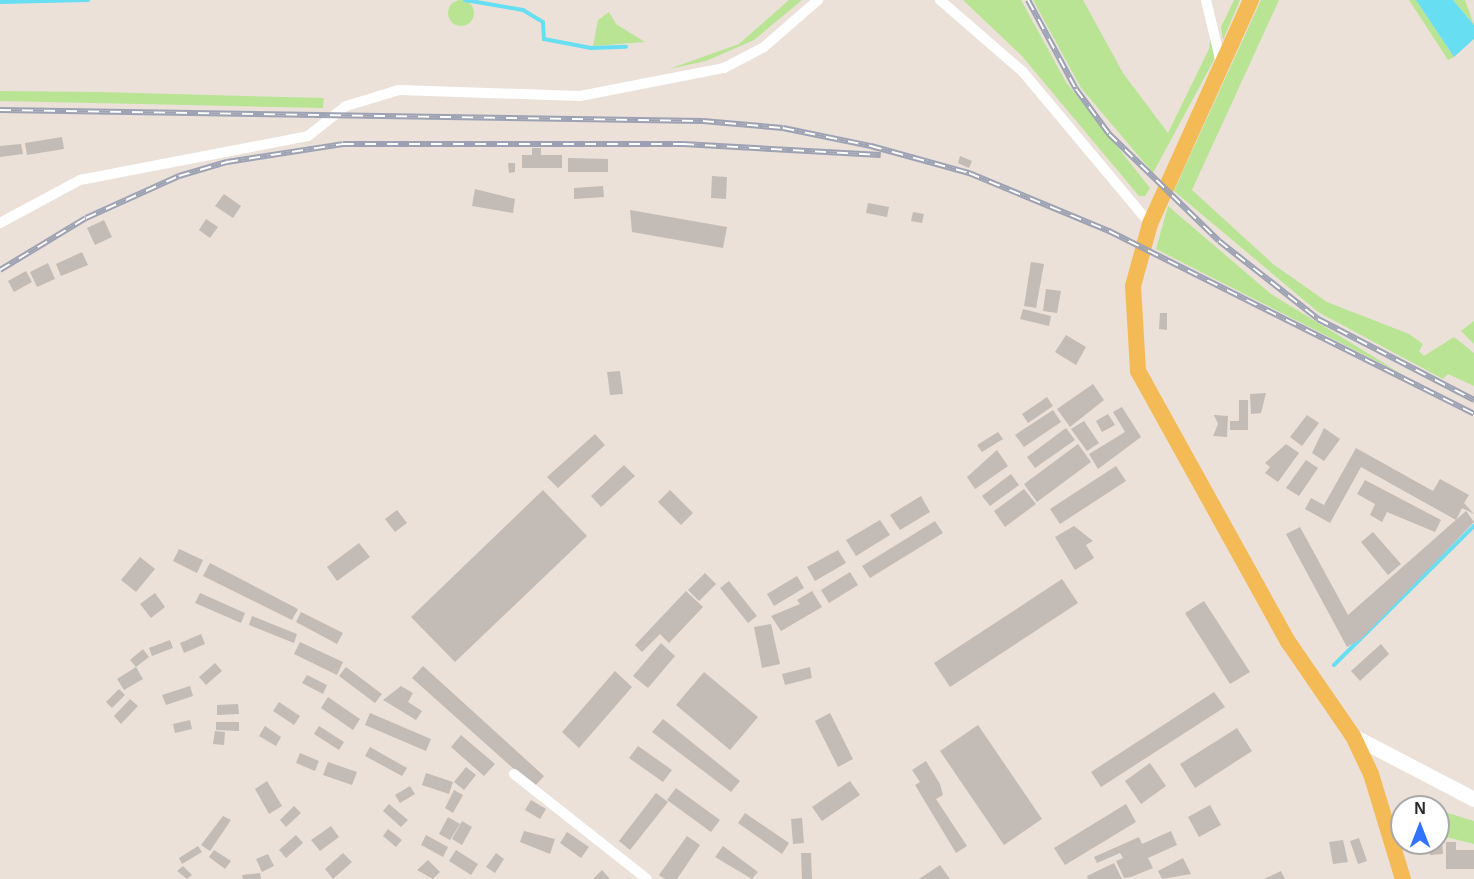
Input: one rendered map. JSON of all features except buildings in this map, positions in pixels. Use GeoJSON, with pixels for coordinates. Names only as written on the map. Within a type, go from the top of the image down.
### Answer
{"type":"FeatureCollection","features":[{"type":"Feature","properties":{"kind":"main road"},"geometry":{"type":"LineString","coordinates":[[1251,0],[1172,170],[1148,232],[1132,302],[1134,346],[1150,400],[1289,643],[1353,736],[1371,774],[1403,879]]}},
{"type":"Feature","properties":{"kind":"main road"},"geometry":{"type":"LineString","coordinates":[[1353,736],[1474,800]]}},
{"type":"Feature","properties":{"kind":"street"},"geometry":{"type":"LineString","coordinates":[[0,223],[81,180],[308,136],[346,106],[399,90],[580,96],[724,68],[764,47],[818,0]]}},
{"type":"Feature","properties":{"kind":"street"},"geometry":{"type":"LineString","coordinates":[[940,0],[1023,72],[1148,232]]}},
{"type":"Feature","properties":{"kind":"street"},"geometry":{"type":"LineString","coordinates":[[1206,0],[1221,67]]}},
{"type":"Feature","properties":{"kind":"street"},"geometry":{"type":"LineString","coordinates":[[514,774],[647,879]]}},
{"type":"Feature","properties":{"kind":"green space"},"geometry":{"type":"Polygon","coordinates":[[[461,0],[470,4],[474,13],[470,22],[461,26],[452,22],[448,13],[452,4],[461,0]]]}},
{"type":"Feature","properties":{"kind":"green space"},"geometry":{"type":"Polygon","coordinates":[[[789,0],[802,0],[754,40],[706,61],[669,69],[739,44],[789,0]]]}},
{"type":"Feature","properties":{"kind":"green space"},"geometry":{"type":"Polygon","coordinates":[[[963,0],[1021,0],[1066,82],[1150,188],[1145,196],[1139,196],[1021,55],[963,0]]]}},
{"type":"Feature","properties":{"kind":"green space"},"geometry":{"type":"Polygon","coordinates":[[[1033,0],[1083,0],[1123,73],[1168,133],[1209,49],[1212,26],[1214,60],[1153,173],[1081,88],[1033,0]]]}},
{"type":"Feature","properties":{"kind":"green space"},"geometry":{"type":"Polygon","coordinates":[[[1234,0],[1240,0],[1223,40],[1221,27],[1234,0]]]}},
{"type":"Feature","properties":{"kind":"green space"},"geometry":{"type":"Polygon","coordinates":[[[1261,0],[1279,0],[1192,190],[1273,264],[1327,302],[1409,334],[1423,344],[1419,351],[1424,356],[1454,337],[1474,353],[1474,386],[1448,374],[1443,379],[1318,312],[1174,191],[1261,0]]]}},
{"type":"Feature","properties":{"kind":"green space"},"geometry":{"type":"Polygon","coordinates":[[[1409,0],[1416,0],[1454,57],[1448,60],[1409,0]]]}},
{"type":"Feature","properties":{"kind":"green space"},"geometry":{"type":"Polygon","coordinates":[[[1453,0],[1465,0],[1474,25],[1453,0]]]}},
{"type":"Feature","properties":{"kind":"green space"},"geometry":{"type":"Polygon","coordinates":[[[609,12],[616,24],[645,42],[593,46],[598,20],[609,12]]]}},
{"type":"Feature","properties":{"kind":"green space"},"geometry":{"type":"Polygon","coordinates":[[[0,91],[324,98],[323,108],[0,101],[0,91]]]}},
{"type":"Feature","properties":{"kind":"green space"},"geometry":{"type":"Polygon","coordinates":[[[1168,206],[1271,294],[1400,373],[1156,249],[1168,206]]]}},
{"type":"Feature","properties":{"kind":"green space"},"geometry":{"type":"Polygon","coordinates":[[[1474,321],[1474,344],[1461,331],[1474,321]]]}},
{"type":"Feature","properties":{"kind":"green space"},"geometry":{"type":"Polygon","coordinates":[[[1450,814],[1474,821],[1474,844],[1450,838],[1450,814]]]}},
{"type":"Feature","properties":{"kind":"water"},"geometry":{"type":"Polygon","coordinates":[[[1416,0],[1453,0],[1474,25],[1474,39],[1454,57],[1416,0]]]}},
{"type":"Feature","properties":{"kind":"waterway"},"geometry":{"type":"LineString","coordinates":[[0,2],[88,0]]}},
{"type":"Feature","properties":{"kind":"waterway"},"geometry":{"type":"LineString","coordinates":[[465,0],[523,10],[543,22],[544,39],[591,48],[626,47]]}},
{"type":"Feature","properties":{"kind":"waterway"},"geometry":{"type":"LineString","coordinates":[[1334,665],[1474,526]]}},
{"type":"Feature","properties":{"kind":"railway"},"geometry":{"type":"LineString","coordinates":[[1028,0],[1076,89],[1109,134],[1219,241],[1318,319],[1474,400]]}},
{"type":"Feature","properties":{"kind":"railway"},"geometry":{"type":"LineString","coordinates":[[0,110],[703,121],[783,128],[871,146],[969,173],[1109,231],[1474,414]]}},
{"type":"Feature","properties":{"kind":"railway"},"geometry":{"type":"LineString","coordinates":[[0,270],[86,218],[179,176],[227,162],[343,144],[683,144],[881,155]]}}]}
